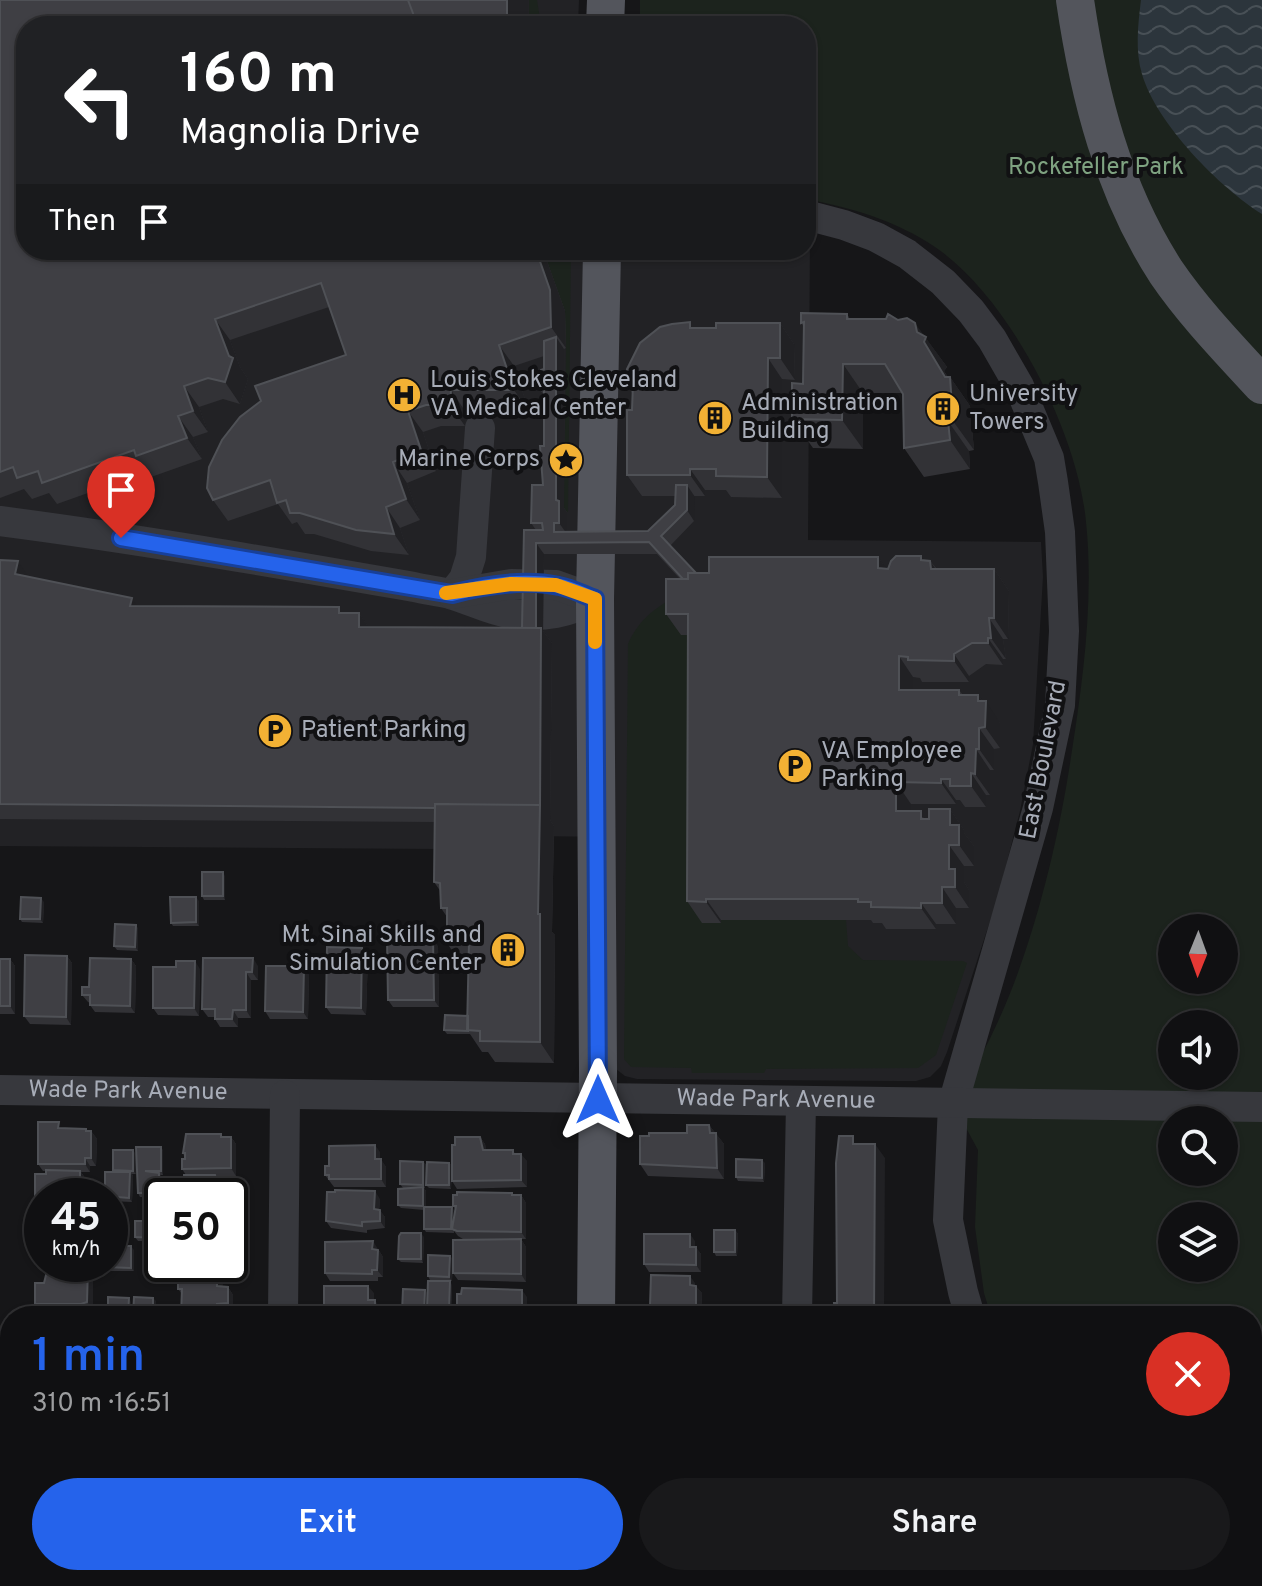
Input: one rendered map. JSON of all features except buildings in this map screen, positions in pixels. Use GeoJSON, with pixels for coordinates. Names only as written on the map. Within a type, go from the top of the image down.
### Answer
{"type":"FeatureCollection","features":[{"type":"Feature","properties":{"kind":"main road"},"geometry":{"type":"LineString","coordinates":[[1075,0],[1083,57],[1100,123],[1123,191],[1166,272],[1197,313],[1262,385]]}},
{"type":"Feature","properties":{"kind":"main road"},"geometry":{"type":"LineString","coordinates":[[596,1306],[595,599],[602,260]]}},
{"type":"Feature","properties":{"kind":"street","name":"East Boulevard"},"geometry":{"type":"LineString","coordinates":[[816,218],[855,229],[907,254],[943,282],[971,311],[1006,361],[1025,397],[1049,458],[1060,532],[1064,631],[1060,705],[1038,808],[953,1104],[948,1220],[967,1306]]}},
{"type":"Feature","properties":{"kind":"street"},"geometry":{"type":"LineString","coordinates":[[452,594],[464,579],[471,557],[480,428]]}},
{"type":"Feature","properties":{"kind":"street"},"geometry":{"type":"LineString","coordinates":[[0,521],[452,594],[511,584],[556,585],[595,599]]}},
{"type":"Feature","properties":{"kind":"street","name":"Wade Park Avenue"},"geometry":{"type":"LineString","coordinates":[[0,1090],[1262,1107]]}},
{"type":"Feature","properties":{"kind":"street"},"geometry":{"type":"LineString","coordinates":[[283,1306],[285,1095]]}},
{"type":"Feature","properties":{"kind":"street"},"geometry":{"type":"LineString","coordinates":[[797,1306],[801,1102]]}},
{"type":"Feature","properties":{"kind":"shaded area","name":"Louis Stokes Cleveland VA Medical Center"},"geometry":{"type":"Polygon","coordinates":[[[0,0],[579,0],[578,16],[16,16],[16,260],[810,260],[808,540],[1041,542],[1043,577],[1033,744],[1020,811],[998,897],[947,1052],[941,1066],[930,1077],[898,1081],[637,1079],[625,1076],[616,1069],[613,837],[440,835],[439,849],[0,846],[0,0]]]}},
{"type":"Feature","properties":{"kind":"green space"},"geometry":{"type":"Polygon","coordinates":[[[529,0],[537,0],[539,16],[529,16],[529,0]]]}},
{"type":"Feature","properties":{"kind":"green space","name":"Rockefeller Park"},"geometry":{"type":"Polygon","coordinates":[[[640,0],[1262,0],[1262,1306],[988,1306],[975,1227],[978,1150],[953,1104],[1008,999],[1032,932],[1051,861],[1080,699],[1089,581],[1086,522],[1070,449],[1036,370],[1014,333],[963,270],[935,247],[889,222],[816,201],[816,16],[640,16],[640,0]]]}},
{"type":"Feature","properties":{"kind":"green space"},"geometry":{"type":"Polygon","coordinates":[[[544,260],[571,260],[568,512],[564,512],[566,348],[544,260]]]}},
{"type":"Feature","properties":{"kind":"green space"},"geometry":{"type":"Polygon","coordinates":[[[669,600],[703,635],[720,923],[721,920],[846,920],[848,946],[863,960],[967,963],[936,1055],[918,1068],[692,1073],[691,1068],[631,1067],[624,1059],[628,644],[645,619],[669,600]]]}},
{"type":"Feature","properties":{"kind":"water"},"geometry":{"type":"Polygon","coordinates":[[[1141,0],[1262,0],[1262,214],[1245,203],[1192,153],[1149,93],[1138,56],[1141,0]]]}},
{"type":"Feature","properties":{"kind":"slow traffic"},"geometry":{"type":"LineString","coordinates":[[446,593],[511,584],[564,587],[595,599],[595,642]]}},
{"type":"Feature","properties":{"kind":"place","name":"Louis Stokes Cleveland VA Medical Center"},"geometry":{"type":"Point","coordinates":[404,395]}},
{"type":"Feature","properties":{"kind":"place","name":"University Towers"},"geometry":{"type":"Point","coordinates":[943,409]}},
{"type":"Feature","properties":{"kind":"place","name":"Administration Building"},"geometry":{"type":"Point","coordinates":[715,418]}},
{"type":"Feature","properties":{"kind":"place","name":"Marine Corps"},"geometry":{"type":"Point","coordinates":[566,460]}},
{"type":"Feature","properties":{"kind":"place","name":"Patient Parking"},"geometry":{"type":"Point","coordinates":[275,731]}},
{"type":"Feature","properties":{"kind":"place","name":"VA Employee Parking"},"geometry":{"type":"Point","coordinates":[795,766]}},
{"type":"Feature","properties":{"kind":"place","name":"Mt. Sinai Skills and Simulation Center"},"geometry":{"type":"Point","coordinates":[508,950]}},
{"type":"Feature","properties":{"kind":"route"},"geometry":{"type":"LineString","coordinates":[[121,538],[452,594],[511,584],[556,585],[595,599],[598,1100]]}}]}
